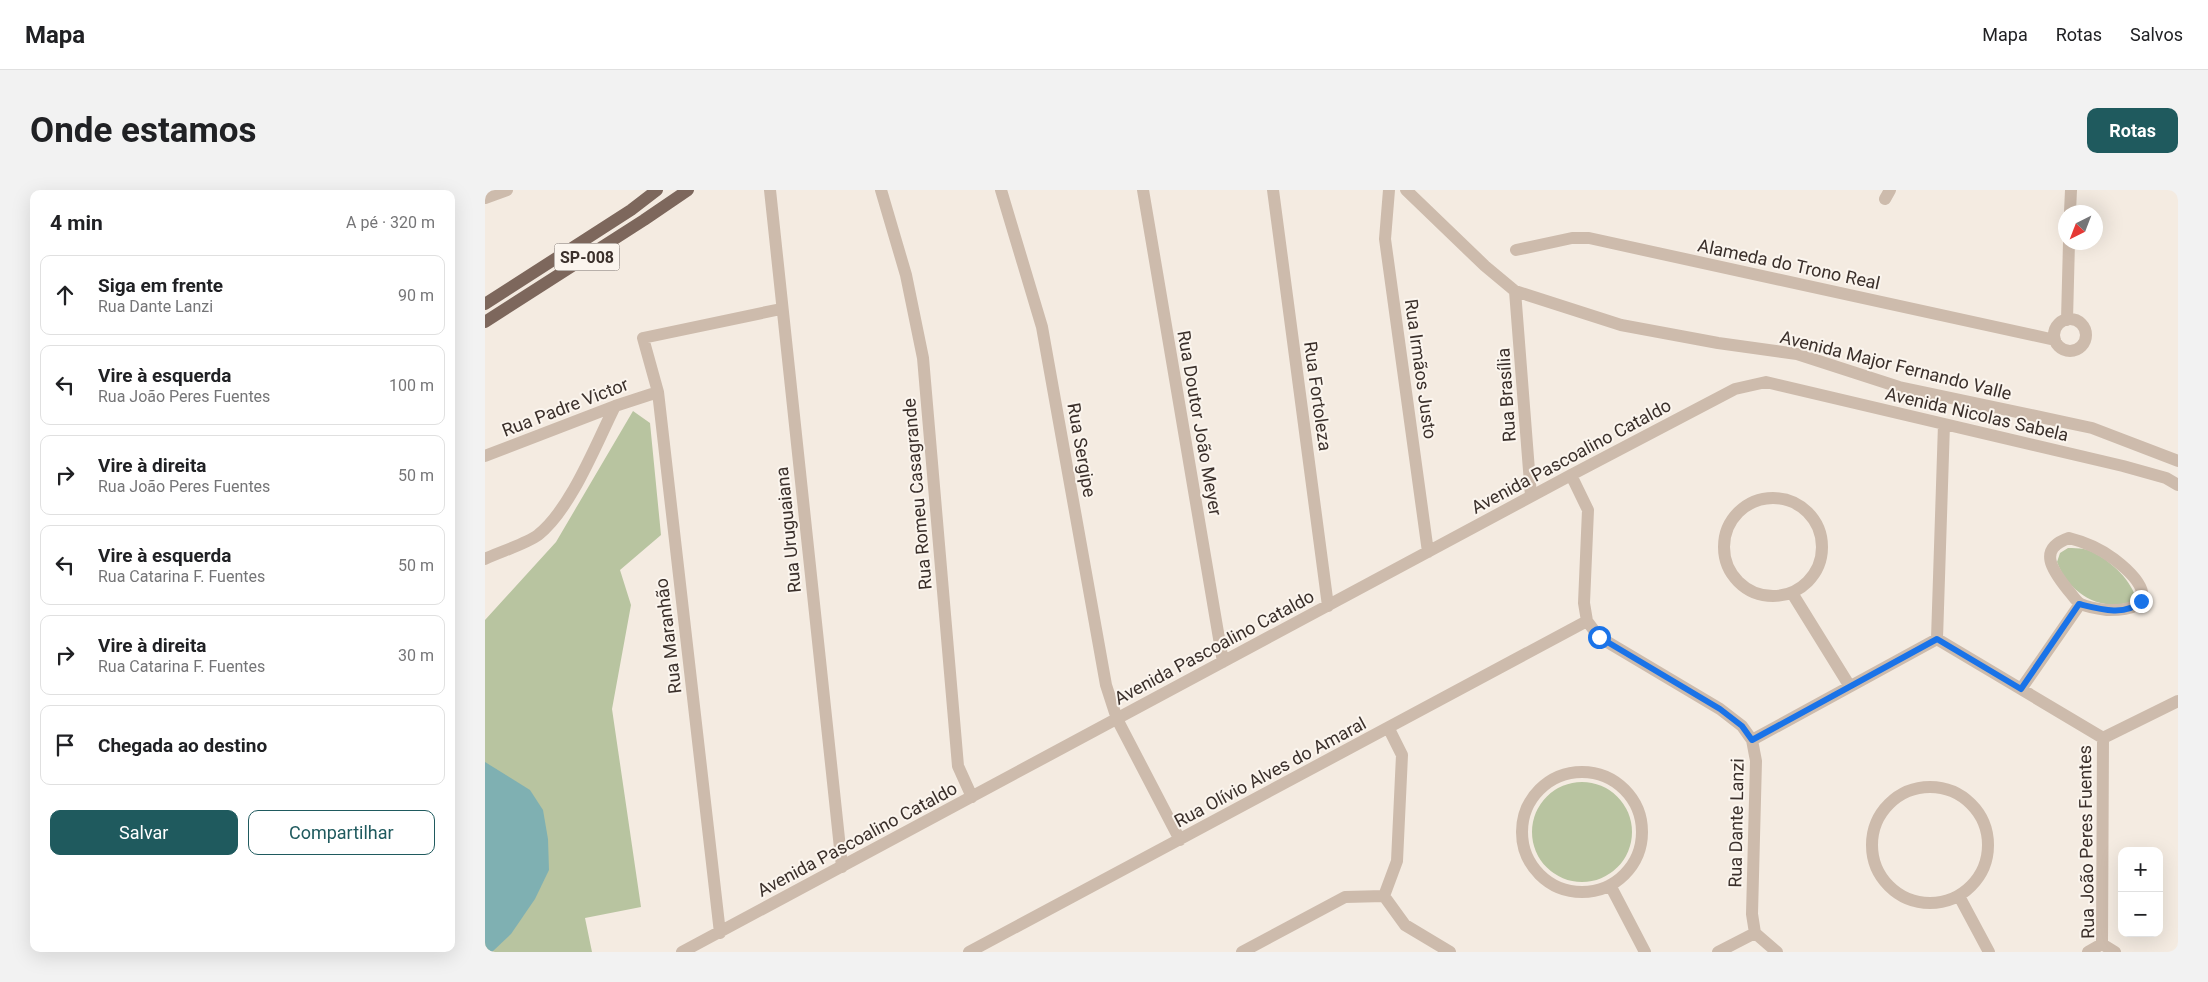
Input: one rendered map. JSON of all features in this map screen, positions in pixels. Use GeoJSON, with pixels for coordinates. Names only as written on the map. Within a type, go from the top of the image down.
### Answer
{"type":"FeatureCollection","features":[{"type":"Feature","properties":{"kind":"main road","name":"SP-008"},"geometry":{"type":"LineString","coordinates":[[485,304],[631,210],[657,190]]}},
{"type":"Feature","properties":{"kind":"main road","name":"SP-008"},"geometry":{"type":"LineString","coordinates":[[485,322],[688,190]]}},
{"type":"Feature","properties":{"kind":"street"},"geometry":{"type":"LineString","coordinates":[[485,198],[507,190]]}},
{"type":"Feature","properties":{"kind":"street","name":"Rua Uruguaiana"},"geometry":{"type":"LineString","coordinates":[[770,190],[781,309],[842,867]]}},
{"type":"Feature","properties":{"kind":"street","name":"Rua Romeu Casagrande"},"geometry":{"type":"LineString","coordinates":[[881,190],[906,275],[923,358],[958,766],[972,797]]}},
{"type":"Feature","properties":{"kind":"street","name":"Rua Sergipe"},"geometry":{"type":"LineString","coordinates":[[1001,190],[1042,327],[1106,685],[1117,719],[1180,840]]}},
{"type":"Feature","properties":{"kind":"street","name":"Rua Doutor João Meyer"},"geometry":{"type":"LineString","coordinates":[[1143,190],[1223,662]]}},
{"type":"Feature","properties":{"kind":"street","name":"Rua Fortoleza"},"geometry":{"type":"LineString","coordinates":[[1273,190],[1328,606]]}},
{"type":"Feature","properties":{"kind":"street","name":"Rua Irmãos Justo"},"geometry":{"type":"LineString","coordinates":[[1389,190],[1385,239],[1428,552]]}},
{"type":"Feature","properties":{"kind":"street","name":"Avenida Major Fernando Valle"},"geometry":{"type":"LineString","coordinates":[[1406,190],[1485,266],[1515,291],[1621,325],[1718,343],[1797,354],[1899,387],[2092,428],[2178,461]]}},
{"type":"Feature","properties":{"kind":"street"},"geometry":{"type":"LineString","coordinates":[[2070,205],[2071,190]]}},
{"type":"Feature","properties":{"kind":"street","name":"Alameda do Trono Real"},"geometry":{"type":"LineString","coordinates":[[1516,250],[1572,238],[1589,238],[2055,340]]}},
{"type":"Feature","properties":{"kind":"street"},"geometry":{"type":"LineString","coordinates":[[2067,320],[2069,250]]}},
{"type":"Feature","properties":{"kind":"street","name":"Rua Brasília"},"geometry":{"type":"LineString","coordinates":[[1515,291],[1531,496]]}},
{"type":"Feature","properties":{"kind":"street","name":"Rua Maranhão"},"geometry":{"type":"LineString","coordinates":[[720,932],[658,392],[643,338],[781,309]]}},
{"type":"Feature","properties":{"kind":"street"},"geometry":{"type":"LineString","coordinates":[[2067,320],[2073,320],[2083,326],[2086,338],[2080,348],[2068,351],[2058,345],[2055,340],[2057,327],[2067,320]]}},
{"type":"Feature","properties":{"kind":"street","name":"Avenida Pascoalino Cataldo"},"geometry":{"type":"LineString","coordinates":[[682,952],[1531,496],[1735,389],[1766,382]]}},
{"type":"Feature","properties":{"kind":"street","name":"Avenida Nicolas Sabela"},"geometry":{"type":"LineString","coordinates":[[1766,382],[2123,466],[2166,478],[2178,485]]}},
{"type":"Feature","properties":{"kind":"street","name":"Rua Padre Victor"},"geometry":{"type":"LineString","coordinates":[[485,456],[615,406],[658,392]]}},
{"type":"Feature","properties":{"kind":"street"},"geometry":{"type":"LineString","coordinates":[[485,559],[537,535],[561,509],[573,491],[615,406]]}},
{"type":"Feature","properties":{"kind":"street"},"geometry":{"type":"LineString","coordinates":[[1752,740],[1849,685],[1937,639],[1944,424]]}},
{"type":"Feature","properties":{"kind":"street"},"geometry":{"type":"LineString","coordinates":[[1571,475],[1588,510],[1584,603],[1587,621]]}},
{"type":"Feature","properties":{"kind":"street"},"geometry":{"type":"LineString","coordinates":[[1777,497],[1793,501],[1807,510],[1817,523],[1823,539],[1822,556],[1817,571],[1806,584],[1792,593],[1776,596],[1760,595],[1746,588],[1734,577],[1726,562],[1723,547],[1726,531],[1733,516],[1745,505],[1760,499],[1777,497]]}},
{"type":"Feature","properties":{"kind":"street"},"geometry":{"type":"LineString","coordinates":[[2069,538],[2085,542],[2113,558],[2138,581],[2143,590],[2141,601],[2135,608],[2103,610],[2079,604],[2052,567],[2049,556],[2052,548],[2058,542],[2069,538]]}},
{"type":"Feature","properties":{"kind":"street"},"geometry":{"type":"LineString","coordinates":[[1792,593],[1849,685]]}},
{"type":"Feature","properties":{"kind":"street"},"geometry":{"type":"LineString","coordinates":[[2021,689],[2079,604]]}},
{"type":"Feature","properties":{"kind":"street","name":"Rua Olívio Alves do Amaral"},"geometry":{"type":"LineString","coordinates":[[969,952],[1389,729],[1587,621]]}},
{"type":"Feature","properties":{"kind":"street","name":"Rua Dante Lanzi"},"geometry":{"type":"LineString","coordinates":[[1587,621],[1599,637],[1720,709],[1742,726],[1752,740],[1756,760],[1752,914],[1755,933]]}},
{"type":"Feature","properties":{"kind":"street","name":"Rua João Peres Fuentes"},"geometry":{"type":"LineString","coordinates":[[1937,639],[2103,738],[2102,944],[2115,952]]}},
{"type":"Feature","properties":{"kind":"street"},"geometry":{"type":"LineString","coordinates":[[2103,738],[2178,701]]}},
{"type":"Feature","properties":{"kind":"street"},"geometry":{"type":"LineString","coordinates":[[1384,896],[1397,861],[1402,755],[1389,729]]}},
{"type":"Feature","properties":{"kind":"street"},"geometry":{"type":"LineString","coordinates":[[1582,772],[1601,775],[1619,785],[1632,800],[1640,818],[1642,838],[1637,857],[1626,873],[1610,886],[1591,892],[1572,892],[1553,885],[1537,872],[1526,856],[1521,837],[1523,817],[1531,798],[1545,784],[1562,775],[1582,772]]}},
{"type":"Feature","properties":{"kind":"street"},"geometry":{"type":"LineString","coordinates":[[1929,787],[1948,790],[1965,799],[1978,812],[1986,830],[1988,849],[1984,868],[1973,884],[1959,896],[1941,902],[1921,903],[1903,897],[1888,885],[1877,869],[1872,851],[1873,832],[1880,814],[1893,800],[1910,791],[1929,787]]}},
{"type":"Feature","properties":{"kind":"street"},"geometry":{"type":"LineString","coordinates":[[1610,886],[1645,952]]}},
{"type":"Feature","properties":{"kind":"street"},"geometry":{"type":"LineString","coordinates":[[1242,952],[1345,897],[1384,896]]}},
{"type":"Feature","properties":{"kind":"street"},"geometry":{"type":"LineString","coordinates":[[1384,896],[1405,925],[1450,952]]}},
{"type":"Feature","properties":{"kind":"street"},"geometry":{"type":"LineString","coordinates":[[1959,896],[1989,952]]}},
{"type":"Feature","properties":{"kind":"street"},"geometry":{"type":"LineString","coordinates":[[1718,952],[1755,933],[1777,952]]}},
{"type":"Feature","properties":{"kind":"street"},"geometry":{"type":"LineString","coordinates":[[2088,952],[2102,944]]}},
{"type":"Feature","properties":{"kind":"green space"},"geometry":{"type":"Polygon","coordinates":[[[633,411],[650,423],[661,535],[620,570],[631,605],[612,709],[641,907],[585,918],[592,952],[485,952],[485,620],[556,542],[633,411]]]}},
{"type":"Feature","properties":{"kind":"green space"},"geometry":{"type":"Polygon","coordinates":[[[2068,548],[2082,549],[2099,555],[2114,566],[2131,586],[2134,593],[2130,602],[2107,604],[2096,602],[2077,590],[2062,573],[2057,562],[2060,553],[2068,548]]]}},
{"type":"Feature","properties":{"kind":"green space"},"geometry":{"type":"Polygon","coordinates":[[[1582,782],[1601,786],[1617,797],[1628,813],[1632,832],[1628,851],[1617,867],[1601,878],[1582,882],[1563,878],[1547,867],[1536,851],[1532,832],[1536,813],[1547,797],[1563,786],[1582,782]]]}},
{"type":"Feature","properties":{"kind":"water"},"geometry":{"type":"Polygon","coordinates":[[[485,762],[530,790],[543,810],[548,839],[549,870],[535,899],[511,934],[492,952],[485,952],[485,762]]]}},
{"type":"Feature","properties":{"kind":"route"},"geometry":{"type":"LineString","coordinates":[[1599,637],[1720,709],[1742,726],[1752,740],[1849,685],[1937,639],[2021,689],[2079,604],[2103,610],[2124,610],[2135,608],[2141,601]]}}]}
